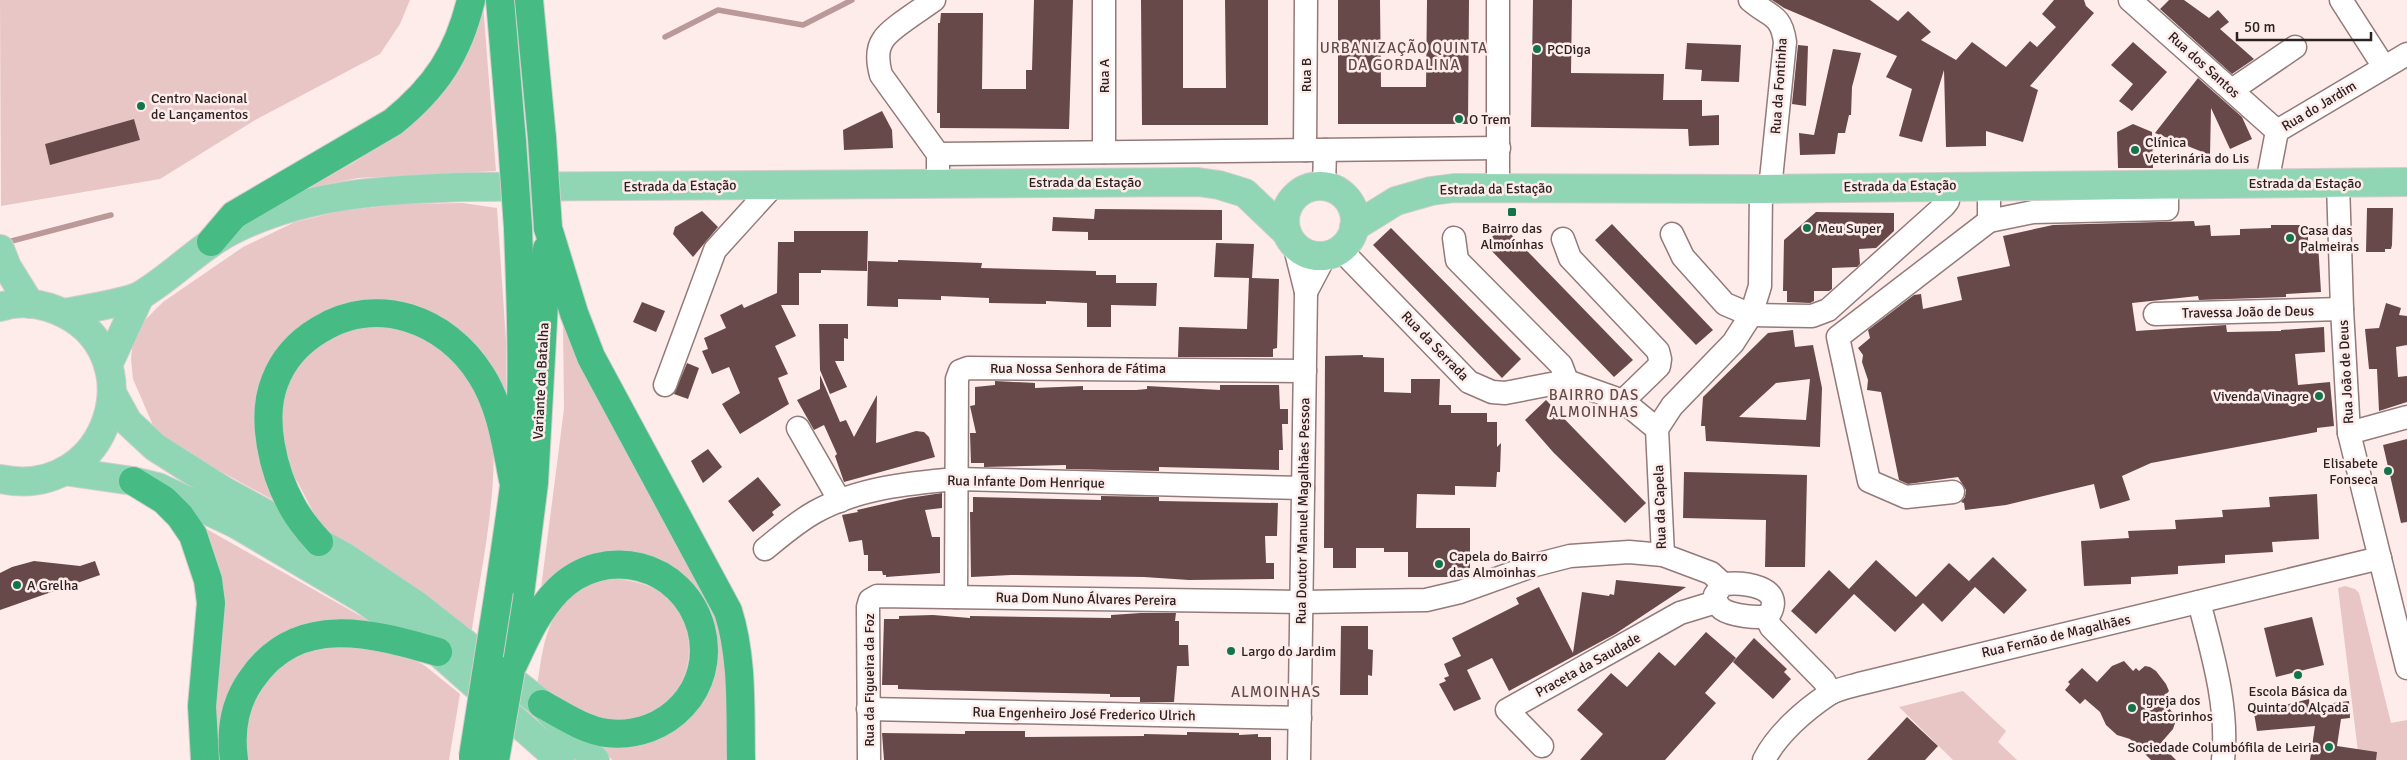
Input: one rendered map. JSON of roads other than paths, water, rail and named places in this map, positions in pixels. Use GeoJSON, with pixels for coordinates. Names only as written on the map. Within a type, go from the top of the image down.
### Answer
{"type":"FeatureCollection","features":[{"type":"Feature","properties":{"kind":"highway"},"geometry":{"type":"LineString","coordinates":[[211,242],[234,215],[394,122],[416,104],[454,52],[461,36],[470,0]]}},
{"type":"Feature","properties":{"kind":"highway"},"geometry":{"type":"LineString","coordinates":[[478,759],[521,401],[521,308],[518,228],[500,0]]}},
{"type":"Feature","properties":{"kind":"highway","name":"Variante da Batalha"},"geometry":{"type":"LineString","coordinates":[[478,759],[510,669],[537,449],[548,228],[529,0]]}},
{"type":"Feature","properties":{"kind":"highway"},"geometry":{"type":"LineString","coordinates":[[548,228],[574,313],[591,356],[728,611],[734,630],[739,689],[740,760]]}},
{"type":"Feature","properties":{"kind":"highway"},"geometry":{"type":"LineString","coordinates":[[319,542],[291,505],[278,472],[270,436],[270,408],[275,382],[288,357],[305,339],[330,323],[355,315],[381,312],[406,315],[427,324],[447,336],[467,354],[482,376],[496,405],[513,480]]}},
{"type":"Feature","properties":{"kind":"highway"},"geometry":{"type":"LineString","coordinates":[[133,481],[164,500],[180,516],[193,536],[208,580],[211,602],[202,706],[205,760]]}},
{"type":"Feature","properties":{"kind":"highway"},"geometry":{"type":"LineString","coordinates":[[510,669],[532,625],[543,608],[558,590],[575,577],[594,568],[615,564],[635,564],[655,571],[684,595],[696,614],[701,630],[703,650],[701,671],[683,707],[665,721],[646,730],[626,734],[606,733],[590,728],[542,704]]}},
{"type":"Feature","properties":{"kind":"highway"},"geometry":{"type":"LineString","coordinates":[[234,760],[232,728],[240,699],[259,668],[290,643],[310,636],[332,633],[372,634],[438,652]]}},
{"type":"Feature","properties":{"kind":"highway"},"geometry":{"type":"LineString","coordinates":[[739,689],[756,760]]}},
{"type":"Feature","properties":{"kind":"main road","name":"Estrada da Estação"},"geometry":{"type":"LineString","coordinates":[[64,313],[140,296],[211,242],[232,230],[303,204],[376,190],[465,187],[937,182],[1198,182],[1219,185],[1245,193],[1324,192],[1396,200],[1431,191],[1454,188],[1766,189],[2407,182]]}},
{"type":"Feature","properties":{"kind":"main road"},"geometry":{"type":"LineString","coordinates":[[1290,238],[1285,221],[1287,209],[1293,199],[1324,192],[1354,217],[1340,244]]}},
{"type":"Feature","properties":{"kind":"main road","name":"Estrada da Estação"},"geometry":{"type":"LineString","coordinates":[[1245,193],[1290,238],[1309,254],[1340,244],[1396,200]]}},
{"type":"Feature","properties":{"kind":"main road"},"geometry":{"type":"LineString","coordinates":[[4,258],[30,304]]}},
{"type":"Feature","properties":{"kind":"main road","name":"Estrada da Estação"},"geometry":{"type":"LineString","coordinates":[[108,365],[140,296]]}},
{"type":"Feature","properties":{"kind":"main road"},"geometry":{"type":"LineString","coordinates":[[0,307],[30,304],[47,307],[64,313],[83,326],[98,344],[108,365],[112,393],[108,420],[95,446],[75,465],[50,478],[5,485]]}},
{"type":"Feature","properties":{"kind":"main road"},"geometry":{"type":"LineString","coordinates":[[112,393],[128,422],[155,447],[224,491],[319,542],[378,577],[422,609],[542,704],[595,760]]}},
{"type":"Feature","properties":{"kind":"main road"},"geometry":{"type":"LineString","coordinates":[[64,471],[133,481],[176,494],[236,524],[363,599],[438,652],[560,760]]}},
{"type":"Feature","properties":{"kind":"street"},"geometry":{"type":"LineString","coordinates":[[934,0],[883,39],[879,50],[878,64],[881,75],[938,154],[937,182]]}},
{"type":"Feature","properties":{"kind":"street","name":"Rua A"},"geometry":{"type":"LineString","coordinates":[[1104,0],[1104,152]]}},
{"type":"Feature","properties":{"kind":"street","name":"Rua B"},"geometry":{"type":"LineString","coordinates":[[1306,0],[1315,150],[1324,192]]}},
{"type":"Feature","properties":{"kind":"street"},"geometry":{"type":"LineString","coordinates":[[1498,0],[1498,188]]}},
{"type":"Feature","properties":{"kind":"street","name":"Rua da Fontinha"},"geometry":{"type":"LineString","coordinates":[[1750,0],[1774,15],[1782,24],[1786,42],[1766,189]]}},
{"type":"Feature","properties":{"kind":"street","name":"Rua dos Santos"},"geometry":{"type":"LineString","coordinates":[[2130,0],[2277,131]]}},
{"type":"Feature","properties":{"kind":"street"},"geometry":{"type":"LineString","coordinates":[[2341,0],[2384,68]]}},
{"type":"Feature","properties":{"kind":"street"},"geometry":{"type":"LineString","coordinates":[[2232,90],[2295,47]]}},
{"type":"Feature","properties":{"kind":"street","name":"Rua do Jardim"},"geometry":{"type":"LineString","coordinates":[[2267,183],[2277,131],[2407,54]]}},
{"type":"Feature","properties":{"kind":"street"},"geometry":{"type":"LineString","coordinates":[[938,154],[1499,148]]}},
{"type":"Feature","properties":{"kind":"street","name":"Rua João de Deus"},"geometry":{"type":"LineString","coordinates":[[2338,183],[2342,309],[2349,433],[2406,657]]}},
{"type":"Feature","properties":{"kind":"street"},"geometry":{"type":"LineString","coordinates":[[1953,492],[1906,497],[1869,481],[1838,337],[1989,221],[2033,212],[2167,209],[2167,184]]}},
{"type":"Feature","properties":{"kind":"street"},"geometry":{"type":"LineString","coordinates":[[665,385],[715,250],[774,185]]}},
{"type":"Feature","properties":{"kind":"street"},"geometry":{"type":"LineString","coordinates":[[1672,234],[1684,257],[1725,304],[1752,315],[1812,316],[1828,310],[1944,206],[1948,201],[1949,186]]}},
{"type":"Feature","properties":{"kind":"street"},"geometry":{"type":"LineString","coordinates":[[1989,186],[1989,221]]}},
{"type":"Feature","properties":{"kind":"street"},"geometry":{"type":"LineString","coordinates":[[1454,238],[1457,260],[1562,365],[1559,383],[1623,400],[1657,436],[1672,406],[1733,343],[1752,315],[1760,286],[1766,189]]}},
{"type":"Feature","properties":{"kind":"street","name":"Rua Doutor Manuel Magalhães Pessoa"},"geometry":{"type":"LineString","coordinates":[[1290,238],[1306,292],[1299,760]]}},
{"type":"Feature","properties":{"kind":"street"},"geometry":{"type":"LineString","coordinates":[[1562,239],[1570,258],[1658,351],[1659,366],[1623,400]]}},
{"type":"Feature","properties":{"kind":"street","name":"Rua Doutor Manuel Magalhães Pessoa"},"geometry":{"type":"LineString","coordinates":[[1306,292],[1340,244]]}},
{"type":"Feature","properties":{"kind":"street","name":"Rua da Serrada"},"geometry":{"type":"LineString","coordinates":[[1340,244],[1469,382],[1492,392],[1506,393],[1559,383]]}},
{"type":"Feature","properties":{"kind":"street","name":"Travessa João de Deus"},"geometry":{"type":"LineString","coordinates":[[2155,314],[2342,309]]}},
{"type":"Feature","properties":{"kind":"street","name":"Rua Nossa Senhora de Fátima"},"geometry":{"type":"LineString","coordinates":[[956,596],[957,379],[960,372],[968,368],[1305,371]]}},
{"type":"Feature","properties":{"kind":"street"},"geometry":{"type":"LineString","coordinates":[[2349,433],[2407,417]]}},
{"type":"Feature","properties":{"kind":"street"},"geometry":{"type":"LineString","coordinates":[[798,428],[840,501]]}},
{"type":"Feature","properties":{"kind":"street","name":"Rua da Capela"},"geometry":{"type":"LineString","coordinates":[[1302,602],[1426,600],[1460,592],[1535,565],[1570,556],[1629,552],[1663,555],[1657,436]]}},
{"type":"Feature","properties":{"kind":"street","name":"Rua Infante Dom Henrique"},"geometry":{"type":"LineString","coordinates":[[765,549],[815,512],[840,501],[908,483],[957,479],[1303,488]]}},
{"type":"Feature","properties":{"kind":"street"},"geometry":{"type":"LineString","coordinates":[[1663,555],[1712,573],[1727,612],[1761,618],[1766,617]]}},
{"type":"Feature","properties":{"kind":"street","name":"Rua Fernão de Magalhães"},"geometry":{"type":"LineString","coordinates":[[1764,760],[1785,732],[1807,711],[1831,693],[1868,681],[2380,558]]}},
{"type":"Feature","properties":{"kind":"street"},"geometry":{"type":"LineString","coordinates":[[1720,593],[1732,583],[1764,589],[1769,592],[1773,605],[1766,617]]}},
{"type":"Feature","properties":{"kind":"street","name":"Praceta da Saudade"},"geometry":{"type":"LineString","coordinates":[[1542,746],[1507,710],[1680,613],[1720,593]]}},
{"type":"Feature","properties":{"kind":"street","name":"Rua Dom Nuno Álvares Pereira"},"geometry":{"type":"LineString","coordinates":[[870,600],[877,596],[956,596],[1302,602]]}},
{"type":"Feature","properties":{"kind":"street","name":"Rua da Figueira da Foz"},"geometry":{"type":"LineString","coordinates":[[869,760],[868,606],[870,600]]}},
{"type":"Feature","properties":{"kind":"street"},"geometry":{"type":"LineString","coordinates":[[2199,602],[2210,643],[2222,711],[2224,760]]}},
{"type":"Feature","properties":{"kind":"street"},"geometry":{"type":"LineString","coordinates":[[1766,617],[1771,627],[1824,681],[1831,693]]}},
{"type":"Feature","properties":{"kind":"street","name":"Rua Engenheiro José Frederico Ulrich"},"geometry":{"type":"LineString","coordinates":[[868,709],[1300,718]]}},
{"type":"Feature","properties":{"kind":"waterway"},"geometry":{"type":"LineString","coordinates":[[665,37],[718,10],[803,25],[852,0]]}},
{"type":"Feature","properties":{"kind":"waterway"},"geometry":{"type":"LineString","coordinates":[[4,243],[111,215]]}},
{"type":"Feature","properties":{"kind":"place","name":"PCDiga"},"geometry":{"type":"Point","coordinates":[1537,49]}},
{"type":"Feature","properties":{"kind":"place","name":"Centro Nacional de Lançamentos"},"geometry":{"type":"Point","coordinates":[141,106]}},
{"type":"Feature","properties":{"kind":"place","name":"O Trem"},"geometry":{"type":"Point","coordinates":[1459,119]}},
{"type":"Feature","properties":{"kind":"place","name":"Clínica Veterinária do Lis"},"geometry":{"type":"Point","coordinates":[2135,150]}},
{"type":"Feature","properties":{"kind":"place","name":"Bairro das Almoínhas"},"geometry":{"type":"Point","coordinates":[1512,212]}},
{"type":"Feature","properties":{"kind":"place","name":"Meu Super"},"geometry":{"type":"Point","coordinates":[1807,228]}},
{"type":"Feature","properties":{"kind":"place","name":"Casa das Palmeiras"},"geometry":{"type":"Point","coordinates":[2290,238]}},
{"type":"Feature","properties":{"kind":"place","name":"Vivenda Vinagre"},"geometry":{"type":"Point","coordinates":[2319,396]}},
{"type":"Feature","properties":{"kind":"place","name":"Elisabete Fonseca"},"geometry":{"type":"Point","coordinates":[2388,471]}},
{"type":"Feature","properties":{"kind":"place","name":"Capela do Bairro das Almoinhas"},"geometry":{"type":"Point","coordinates":[1439,564]}},
{"type":"Feature","properties":{"kind":"place","name":"A Grelha"},"geometry":{"type":"Point","coordinates":[17,585]}},
{"type":"Feature","properties":{"kind":"place","name":"Largo do Jardim"},"geometry":{"type":"Point","coordinates":[1231,651]}},
{"type":"Feature","properties":{"kind":"place","name":"Escola Básica da Quinta do Alçada"},"geometry":{"type":"Point","coordinates":[2298,675]}},
{"type":"Feature","properties":{"kind":"place","name":"Igreja dos Pastorinhos"},"geometry":{"type":"Point","coordinates":[2132,708]}},
{"type":"Feature","properties":{"kind":"place","name":"Sociedade Columbófila de Leiria"},"geometry":{"type":"Point","coordinates":[2329,747]}},
{"type":"Feature","properties":{"kind":"district","name":"URBANIZAÇÃO QUINTA DA GORDALINA"},"geometry":{"type":"Point","coordinates":[1404,56]}},
{"type":"Feature","properties":{"kind":"district","name":"BAIRRO DAS ALMOINHAS"},"geometry":{"type":"Point","coordinates":[1594,404]}},
{"type":"Feature","properties":{"kind":"district","name":"ALMOINHAS"},"geometry":{"type":"Point","coordinates":[1276,692]}}]}
